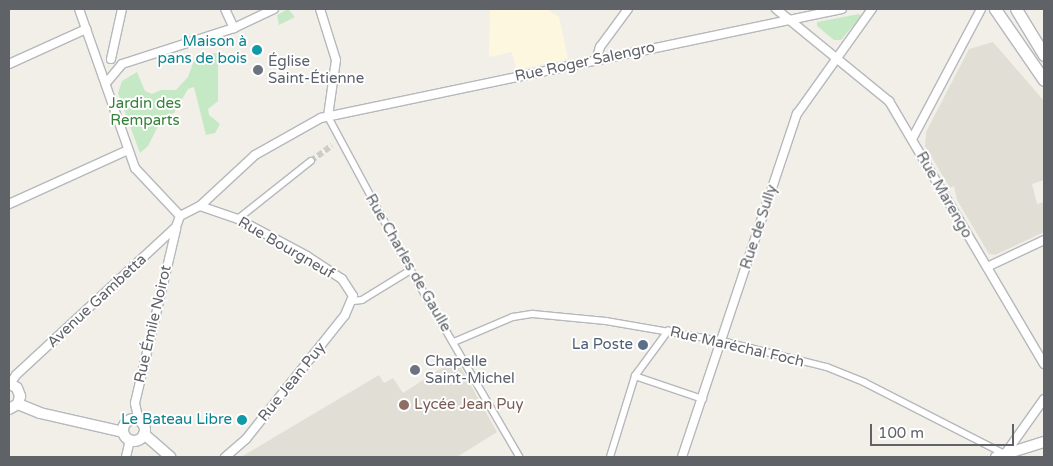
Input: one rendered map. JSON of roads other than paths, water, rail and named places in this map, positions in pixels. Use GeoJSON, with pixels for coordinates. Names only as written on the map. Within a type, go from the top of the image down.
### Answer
{"type":"FeatureCollection","features":[{"type":"Feature","properties":{"kind":"main road"},"geometry":{"type":"LineString","coordinates":[[995,9],[1044,80]]}},
{"type":"Feature","properties":{"kind":"main road"},"geometry":{"type":"LineString","coordinates":[[1016,9],[1044,55]]}},
{"type":"Feature","properties":{"kind":"street"},"geometry":{"type":"LineString","coordinates":[[79,9],[107,82],[108,98],[138,172],[180,216]]}},
{"type":"Feature","properties":{"kind":"street"},"geometry":{"type":"LineString","coordinates":[[111,59],[122,9]]}},
{"type":"Feature","properties":{"kind":"street"},"geometry":{"type":"LineString","coordinates":[[225,9],[234,28]]}},
{"type":"Feature","properties":{"kind":"street"},"geometry":{"type":"LineString","coordinates":[[107,82],[122,64],[234,28],[274,9]]}},
{"type":"Feature","properties":{"kind":"street"},"geometry":{"type":"LineString","coordinates":[[320,9],[336,60],[328,116]]}},
{"type":"Feature","properties":{"kind":"street"},"geometry":{"type":"LineString","coordinates":[[596,60],[600,47],[628,9]]}},
{"type":"Feature","properties":{"kind":"street","name":"Rue Marengo"},"geometry":{"type":"LineString","coordinates":[[776,9],[889,101],[1044,364]]}},
{"type":"Feature","properties":{"kind":"street","name":"Rue Roger Salengro"},"geometry":{"type":"LineString","coordinates":[[180,216],[200,206],[255,154],[328,116],[842,9]]}},
{"type":"Feature","properties":{"kind":"street","name":"Rue de Sully"},"geometry":{"type":"LineString","coordinates":[[682,457],[797,114],[872,9]]}},
{"type":"Feature","properties":{"kind":"street"},"geometry":{"type":"LineString","coordinates":[[912,139],[981,9]]}},
{"type":"Feature","properties":{"kind":"street"},"geometry":{"type":"LineString","coordinates":[[9,64],[86,29]]}},
{"type":"Feature","properties":{"kind":"street"},"geometry":{"type":"LineString","coordinates":[[93,49],[122,64]]}},
{"type":"Feature","properties":{"kind":"street","name":"Rue Charles de Gaulle"},"geometry":{"type":"LineString","coordinates":[[328,116],[338,139],[411,270],[520,457]]}},
{"type":"Feature","properties":{"kind":"street"},"geometry":{"type":"LineString","coordinates":[[332,145],[338,139]]}},
{"type":"Feature","properties":{"kind":"street"},"geometry":{"type":"LineString","coordinates":[[9,204],[128,150]]}},
{"type":"Feature","properties":{"kind":"street"},"geometry":{"type":"LineString","coordinates":[[238,219],[311,161]]}},
{"type":"Feature","properties":{"kind":"street","name":"Rue Bourgneuf"},"geometry":{"type":"LineString","coordinates":[[200,206],[238,219],[342,279],[350,289],[352,301]]}},
{"type":"Feature","properties":{"kind":"street","name":"Avenue Gambetta"},"geometry":{"type":"LineString","coordinates":[[10,383],[176,227],[180,216]]}},
{"type":"Feature","properties":{"kind":"street","name":"Rue Émile Noirot"},"geometry":{"type":"LineString","coordinates":[[139,421],[135,403],[176,227]]}},
{"type":"Feature","properties":{"kind":"street"},"geometry":{"type":"LineString","coordinates":[[987,267],[1044,240]]}},
{"type":"Feature","properties":{"kind":"street"},"geometry":{"type":"LineString","coordinates":[[352,301],[362,300],[411,270]]}},
{"type":"Feature","properties":{"kind":"street","name":"Rue Jean Puy"},"geometry":{"type":"LineString","coordinates":[[225,457],[246,439],[352,301]]}},
{"type":"Feature","properties":{"kind":"street","name":"Rue Maréchal Foch"},"geometry":{"type":"LineString","coordinates":[[454,342],[513,317],[533,314],[668,331],[722,341],[846,375],[1003,456]]}},
{"type":"Feature","properties":{"kind":"street"},"geometry":{"type":"LineString","coordinates":[[610,457],[635,376],[668,331]]}},
{"type":"Feature","properties":{"kind":"street"},"geometry":{"type":"LineString","coordinates":[[635,376],[703,399]]}},
{"type":"Feature","properties":{"kind":"street"},"geometry":{"type":"LineString","coordinates":[[10,383],[19,392],[13,407],[123,432],[130,440]]}},
{"type":"Feature","properties":{"kind":"street"},"geometry":{"type":"LineString","coordinates":[[1003,456],[1044,399]]}},
{"type":"Feature","properties":{"kind":"street"},"geometry":{"type":"LineString","coordinates":[[123,432],[129,420],[139,421],[144,434],[170,457]]}},
{"type":"Feature","properties":{"kind":"street"},"geometry":{"type":"LineString","coordinates":[[130,440],[139,439],[144,434]]}},
{"type":"Feature","properties":{"kind":"street"},"geometry":{"type":"LineString","coordinates":[[126,457],[130,440]]}},
{"type":"Feature","properties":{"kind":"street"},"geometry":{"type":"LineString","coordinates":[[1003,456],[1044,442]]}},
{"type":"Feature","properties":{"kind":"tunnel"},"geometry":{"type":"LineString","coordinates":[[311,161],[332,145]]}},
{"type":"Feature","properties":{"kind":"place","name":"Maison à pans de bois"},"geometry":{"type":"Point","coordinates":[257,50]}},
{"type":"Feature","properties":{"kind":"place","name":"Église Saint-Étienne"},"geometry":{"type":"Point","coordinates":[258,70]}},
{"type":"Feature","properties":{"kind":"place","name":"La Poste"},"geometry":{"type":"Point","coordinates":[643,345]}},
{"type":"Feature","properties":{"kind":"place","name":"Chapelle Saint-Michel"},"geometry":{"type":"Point","coordinates":[415,370]}},
{"type":"Feature","properties":{"kind":"place","name":"Lycée Jean Puy"},"geometry":{"type":"Point","coordinates":[404,405]}},
{"type":"Feature","properties":{"kind":"place","name":"Le Bateau Libre"},"geometry":{"type":"Point","coordinates":[242,420]}},
{"type":"Feature","properties":{"kind":"park label","name":"Jardin des Remparts"},"geometry":{"type":"Point","coordinates":[145,112]}}]}
